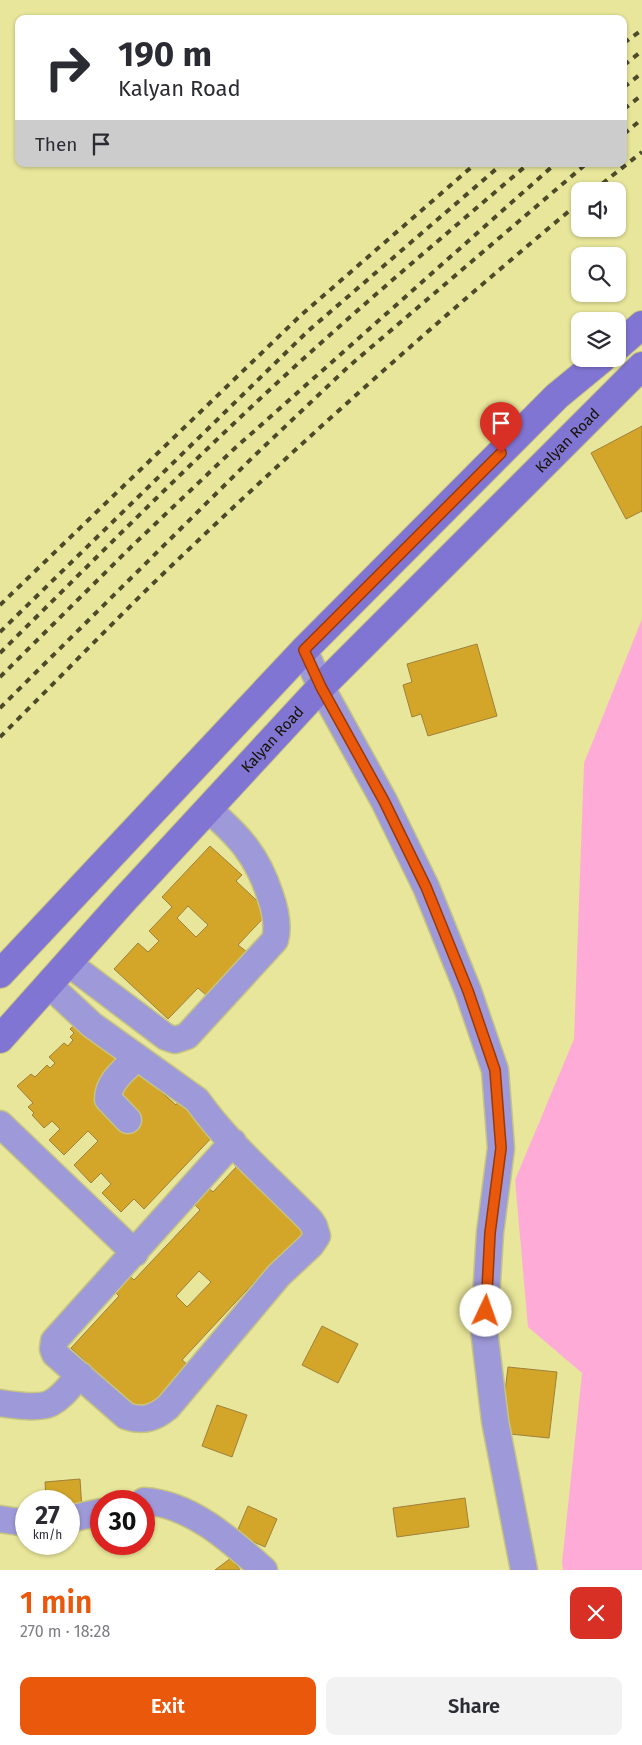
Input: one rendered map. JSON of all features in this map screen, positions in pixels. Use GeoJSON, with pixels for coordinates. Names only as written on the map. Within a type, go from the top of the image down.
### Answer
{"type":"FeatureCollection","features":[{"type":"Feature","properties":{"kind":"main road"},"geometry":{"type":"LineString","coordinates":[[626,339],[642,325]]}},
{"type":"Feature","properties":{"kind":"main road","name":"Kalyan Road"},"geometry":{"type":"LineString","coordinates":[[0,1039],[321,687],[642,366]]}},
{"type":"Feature","properties":{"kind":"main road"},"geometry":{"type":"LineString","coordinates":[[0,974],[304,650],[557,396],[592,367]]}},
{"type":"Feature","properties":{"kind":"street"},"geometry":{"type":"LineString","coordinates":[[304,650],[321,687],[384,801],[426,887],[468,991],[495,1070],[501,1148],[490,1233],[484,1330],[495,1420],[524,1570]]}},
{"type":"Feature","properties":{"kind":"street"},"geometry":{"type":"LineString","coordinates":[[68,963],[166,1037],[175,1040],[187,1036],[275,940],[277,933],[274,905],[263,874],[239,838],[208,809]]}},
{"type":"Feature","properties":{"kind":"street"},"geometry":{"type":"LineString","coordinates":[[49,985],[92,1025],[198,1100],[205,1111],[233,1142],[310,1220],[317,1236],[311,1245],[279,1275],[168,1407],[158,1415],[140,1419],[126,1416],[55,1354],[54,1342],[233,1142]]}},
{"type":"Feature","properties":{"kind":"street"},"geometry":{"type":"LineString","coordinates":[[128,1120],[108,1099],[108,1092],[111,1085],[137,1057]]}},
{"type":"Feature","properties":{"kind":"street"},"geometry":{"type":"LineString","coordinates":[[0,1124],[135,1253]]}},
{"type":"Feature","properties":{"kind":"street"},"geometry":{"type":"LineString","coordinates":[[0,1403],[43,1406],[52,1403],[80,1375]]}},
{"type":"Feature","properties":{"kind":"street"},"geometry":{"type":"LineString","coordinates":[[155,1502],[186,1512],[230,1540],[264,1570]]}},
{"type":"Feature","properties":{"kind":"street"},"geometry":{"type":"LineString","coordinates":[[0,1519],[15,1521]]}},
{"type":"Feature","properties":{"kind":"shaded area"},"geometry":{"type":"Polygon","coordinates":[[[642,619],[642,1570],[563,1570],[562,1563],[582,1373],[528,1327],[515,1180],[574,1039],[584,763],[642,619]]]}},
{"type":"Feature","properties":{"kind":"building"},"geometry":{"type":"Polygon","coordinates":[[[642,426],[642,511],[626,519],[591,453],[642,426]]]}},
{"type":"Feature","properties":{"kind":"building"},"geometry":{"type":"Polygon","coordinates":[[[477,644],[497,716],[428,736],[421,714],[412,717],[403,685],[412,682],[407,664],[477,644]]]}},
{"type":"Feature","properties":{"kind":"building"},"geometry":{"type":"Polygon","coordinates":[[[210,846],[242,875],[236,881],[269,912],[238,945],[247,952],[206,995],[198,988],[168,1019],[114,969],[138,943],[148,952],[159,941],[149,931],[172,907],[162,897],[210,846]],[[188,906],[177,918],[196,937],[208,925],[188,906]]]}},
{"type":"Feature","properties":{"kind":"building"},"geometry":{"type":"Polygon","coordinates":[[[81,1019],[127,1060],[95,1097],[126,1129],[116,1097],[133,1067],[176,1105],[180,1099],[217,1132],[144,1209],[134,1199],[121,1212],[102,1193],[111,1184],[101,1173],[91,1183],[74,1165],[98,1141],[88,1131],[64,1155],[49,1140],[60,1129],[52,1121],[44,1128],[32,1115],[34,1113],[28,1107],[33,1103],[17,1086],[31,1074],[35,1077],[47,1065],[50,1068],[55,1063],[49,1057],[64,1043],[68,1046],[73,1040],[70,1037],[74,1033],[70,1029],[81,1019]]]}},
{"type":"Feature","properties":{"kind":"building"},"geometry":{"type":"Polygon","coordinates":[[[238,1165],[311,1232],[264,1282],[259,1277],[182,1360],[188,1365],[142,1414],[71,1348],[119,1296],[110,1287],[124,1271],[134,1280],[200,1210],[190,1200],[205,1185],[213,1192],[238,1165]],[[199,1271],[176,1296],[187,1307],[211,1282],[199,1271]]]}},
{"type":"Feature","properties":{"kind":"building"},"geometry":{"type":"Polygon","coordinates":[[[322,1326],[358,1344],[338,1383],[302,1365],[322,1326]]]}},
{"type":"Feature","properties":{"kind":"building"},"geometry":{"type":"Polygon","coordinates":[[[508,1367],[557,1372],[549,1438],[500,1433],[508,1367]]]}},
{"type":"Feature","properties":{"kind":"building"},"geometry":{"type":"Polygon","coordinates":[[[217,1405],[247,1415],[232,1457],[202,1446],[217,1405]]]}},
{"type":"Feature","properties":{"kind":"building"},"geometry":{"type":"Polygon","coordinates":[[[80,1479],[82,1510],[80,1510],[80,1490],[45,1490],[45,1482],[80,1479]]]}},
{"type":"Feature","properties":{"kind":"building"},"geometry":{"type":"Polygon","coordinates":[[[465,1498],[469,1527],[397,1537],[393,1508],[465,1498]]]}},
{"type":"Feature","properties":{"kind":"building"},"geometry":{"type":"Polygon","coordinates":[[[248,1506],[277,1519],[265,1547],[236,1534],[248,1506]]]}},
{"type":"Feature","properties":{"kind":"building"},"geometry":{"type":"Polygon","coordinates":[[[231,1558],[240,1570],[215,1570],[231,1558]]]}},
{"type":"Feature","properties":{"kind":"railway"},"geometry":{"type":"LineString","coordinates":[[627,41],[642,30]]}},
{"type":"Feature","properties":{"kind":"railway"},"geometry":{"type":"LineString","coordinates":[[627,63],[642,51]]}},
{"type":"Feature","properties":{"kind":"railway"},"geometry":{"type":"LineString","coordinates":[[627,85],[642,73]]}},
{"type":"Feature","properties":{"kind":"railway"},"geometry":{"type":"LineString","coordinates":[[627,107],[642,95]]}},
{"type":"Feature","properties":{"kind":"railway"},"geometry":{"type":"LineString","coordinates":[[627,132],[642,119]]}},
{"type":"Feature","properties":{"kind":"railway"},"geometry":{"type":"LineString","coordinates":[[627,164],[642,152]]}},
{"type":"Feature","properties":{"kind":"railway"},"geometry":{"type":"LineString","coordinates":[[0,605],[300,316],[472,167]]}},
{"type":"Feature","properties":{"kind":"railway"},"geometry":{"type":"LineString","coordinates":[[0,632],[308,331],[499,167]]}},
{"type":"Feature","properties":{"kind":"railway"},"geometry":{"type":"LineString","coordinates":[[0,653],[173,482],[278,382],[525,167]]}},
{"type":"Feature","properties":{"kind":"railway"},"geometry":{"type":"LineString","coordinates":[[0,677],[131,547],[234,449],[552,167]]}},
{"type":"Feature","properties":{"kind":"railway"},"geometry":{"type":"LineString","coordinates":[[0,708],[253,457],[348,367],[582,167]]}},
{"type":"Feature","properties":{"kind":"railway"},"geometry":{"type":"LineString","coordinates":[[604,182],[623,167]]}},
{"type":"Feature","properties":{"kind":"railway"},"geometry":{"type":"LineString","coordinates":[[0,737],[162,575],[282,462],[429,330],[571,210]]}},
{"type":"Feature","properties":{"kind":"route"},"geometry":{"type":"LineString","coordinates":[[486,1311],[490,1233],[501,1148],[495,1070],[468,991],[426,887],[384,801],[321,687],[304,650],[501,453]]}}]}
